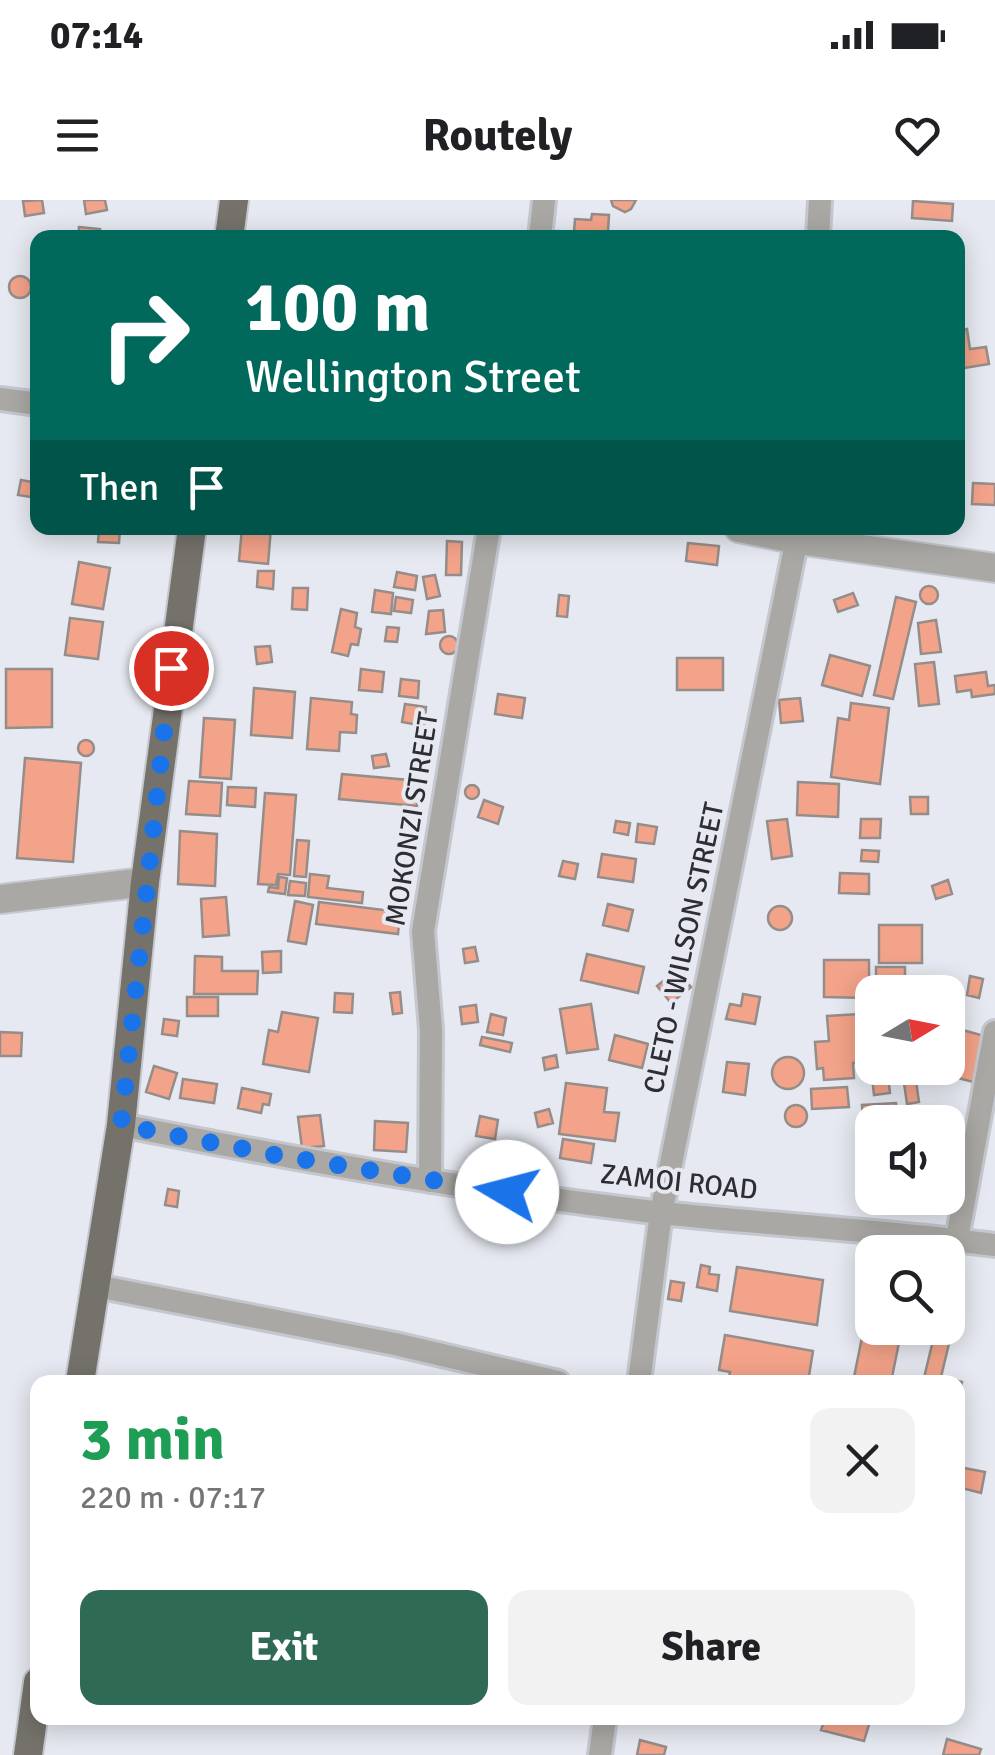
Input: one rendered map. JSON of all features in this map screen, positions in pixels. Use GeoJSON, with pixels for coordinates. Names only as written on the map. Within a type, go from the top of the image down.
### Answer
{"type":"FeatureCollection","features":[{"type":"Feature","properties":{"kind":"main road"},"geometry":{"type":"LineString","coordinates":[[230,230],[234,200]]}},
{"type":"Feature","properties":{"kind":"main road"},"geometry":{"type":"LineString","coordinates":[[81,1375],[121,1125],[145,882],[191,535]]}},
{"type":"Feature","properties":{"kind":"main road"},"geometry":{"type":"LineString","coordinates":[[28,1755],[32,1725]]}},
{"type":"Feature","properties":{"kind":"street"},"geometry":{"type":"LineString","coordinates":[[541,230],[544,200]]}},
{"type":"Feature","properties":{"kind":"street"},"geometry":{"type":"LineString","coordinates":[[818,230],[820,200]]}},
{"type":"Feature","properties":{"kind":"street"},"geometry":{"type":"LineString","coordinates":[[0,400],[30,403]]}},
{"type":"Feature","properties":{"kind":"street","name":"MOKONZI STREET"},"geometry":{"type":"LineString","coordinates":[[430,1181],[431,1030],[422,931],[487,535]]}},
{"type":"Feature","properties":{"kind":"street","name":"CLETO - WILSON STREET"},"geometry":{"type":"LineString","coordinates":[[640,1375],[661,1212],[798,535]]}},
{"type":"Feature","properties":{"kind":"street"},"geometry":{"type":"LineString","coordinates":[[804,535],[995,568]]}},
{"type":"Feature","properties":{"kind":"street"},"geometry":{"type":"LineString","coordinates":[[0,899],[145,882]]}},
{"type":"Feature","properties":{"kind":"street"},"geometry":{"type":"LineString","coordinates":[[958,1235],[995,1032]]}},
{"type":"Feature","properties":{"kind":"street","name":"ZAMOI ROAD"},"geometry":{"type":"LineString","coordinates":[[121,1125],[430,1181],[661,1212],[904,1235]]}},
{"type":"Feature","properties":{"kind":"street","name":"ZAMOI ROAD"},"geometry":{"type":"LineString","coordinates":[[965,1241],[995,1244]]}},
{"type":"Feature","properties":{"kind":"street"},"geometry":{"type":"LineString","coordinates":[[96,1286],[395,1344],[528,1375]]}},
{"type":"Feature","properties":{"kind":"street"},"geometry":{"type":"LineString","coordinates":[[600,1755],[604,1725]]}},
{"type":"Feature","properties":{"kind":"building"},"geometry":{"type":"Polygon","coordinates":[[[42,200],[44,213],[25,216],[23,201],[42,200]]]}},
{"type":"Feature","properties":{"kind":"building"},"geometry":{"type":"Polygon","coordinates":[[[84,200],[105,200],[107,210],[86,214],[84,200]]]}},
{"type":"Feature","properties":{"kind":"building"},"geometry":{"type":"Polygon","coordinates":[[[611,200],[636,200],[625,212],[613,206],[611,200]]]}},
{"type":"Feature","properties":{"kind":"building"},"geometry":{"type":"Polygon","coordinates":[[[913,201],[953,204],[952,221],[912,218],[913,201]]]}},
{"type":"Feature","properties":{"kind":"building"},"geometry":{"type":"Polygon","coordinates":[[[592,214],[609,215],[608,230],[574,230],[575,219],[591,220],[592,214]]]}},
{"type":"Feature","properties":{"kind":"building"},"geometry":{"type":"Polygon","coordinates":[[[12,279],[28,279],[28,295],[12,295],[12,279]]]}},
{"type":"Feature","properties":{"kind":"building"},"geometry":{"type":"Polygon","coordinates":[[[965,329],[970,349],[986,347],[989,364],[965,368],[965,329]]]}},
{"type":"Feature","properties":{"kind":"building"},"geometry":{"type":"Polygon","coordinates":[[[21,480],[30,482],[30,497],[18,495],[21,480]]]}},
{"type":"Feature","properties":{"kind":"building"},"geometry":{"type":"Polygon","coordinates":[[[973,483],[995,484],[995,505],[972,504],[973,483]]]}},
{"type":"Feature","properties":{"kind":"building"},"geometry":{"type":"Polygon","coordinates":[[[98,535],[120,535],[119,543],[98,542],[98,535]]]}},
{"type":"Feature","properties":{"kind":"building"},"geometry":{"type":"Polygon","coordinates":[[[241,535],[270,535],[268,564],[239,561],[241,535]]]}},
{"type":"Feature","properties":{"kind":"building"},"geometry":{"type":"Polygon","coordinates":[[[447,541],[462,542],[461,575],[446,575],[447,541]]]}},
{"type":"Feature","properties":{"kind":"building"},"geometry":{"type":"Polygon","coordinates":[[[688,543],[719,546],[717,565],[686,561],[688,543]]]}},
{"type":"Feature","properties":{"kind":"building"},"geometry":{"type":"Polygon","coordinates":[[[79,562],[110,568],[103,609],[72,604],[79,562]]]}},
{"type":"Feature","properties":{"kind":"building"},"geometry":{"type":"Polygon","coordinates":[[[258,571],[274,571],[273,589],[257,587],[258,571]]]}},
{"type":"Feature","properties":{"kind":"building"},"geometry":{"type":"Polygon","coordinates":[[[397,572],[417,576],[415,590],[394,587],[397,572]]]}},
{"type":"Feature","properties":{"kind":"building"},"geometry":{"type":"Polygon","coordinates":[[[435,575],[440,596],[427,599],[423,577],[435,575]]]}},
{"type":"Feature","properties":{"kind":"building"},"geometry":{"type":"Polygon","coordinates":[[[929,586],[938,595],[929,604],[920,595],[929,586]]]}},
{"type":"Feature","properties":{"kind":"building"},"geometry":{"type":"Polygon","coordinates":[[[293,588],[308,588],[307,610],[292,609],[293,588]]]}},
{"type":"Feature","properties":{"kind":"building"},"geometry":{"type":"Polygon","coordinates":[[[375,590],[393,593],[391,614],[372,612],[375,590]]]}},
{"type":"Feature","properties":{"kind":"building"},"geometry":{"type":"Polygon","coordinates":[[[853,593],[858,605],[838,612],[834,600],[853,593]]]}},
{"type":"Feature","properties":{"kind":"building"},"geometry":{"type":"Polygon","coordinates":[[[559,595],[569,596],[567,617],[557,616],[559,595]]]}},
{"type":"Feature","properties":{"kind":"building"},"geometry":{"type":"Polygon","coordinates":[[[396,597],[413,600],[411,613],[394,611],[396,597]]]}},
{"type":"Feature","properties":{"kind":"building"},"geometry":{"type":"Polygon","coordinates":[[[896,597],[916,602],[893,699],[874,695],[896,597]]]}},
{"type":"Feature","properties":{"kind":"building"},"geometry":{"type":"Polygon","coordinates":[[[341,609],[357,613],[355,627],[361,629],[358,645],[351,644],[348,656],[332,652],[341,609]]]}},
{"type":"Feature","properties":{"kind":"building"},"geometry":{"type":"Polygon","coordinates":[[[443,610],[445,632],[426,634],[429,611],[443,610]]]}},
{"type":"Feature","properties":{"kind":"building"},"geometry":{"type":"Polygon","coordinates":[[[70,618],[103,622],[98,659],[65,655],[70,618]]]}},
{"type":"Feature","properties":{"kind":"building"},"geometry":{"type":"Polygon","coordinates":[[[936,620],[941,652],[921,654],[918,623],[936,620]]]}},
{"type":"Feature","properties":{"kind":"building"},"geometry":{"type":"Polygon","coordinates":[[[387,627],[399,628],[397,642],[385,641],[387,627]]]}},
{"type":"Feature","properties":{"kind":"building"},"geometry":{"type":"Polygon","coordinates":[[[449,636],[458,645],[449,654],[440,645],[449,636]]]}},
{"type":"Feature","properties":{"kind":"building"},"geometry":{"type":"Polygon","coordinates":[[[270,646],[272,662],[257,664],[255,647],[270,646]]]}},
{"type":"Feature","properties":{"kind":"building"},"geometry":{"type":"Polygon","coordinates":[[[830,655],[870,666],[862,696],[822,685],[830,655]]]}},
{"type":"Feature","properties":{"kind":"building"},"geometry":{"type":"Polygon","coordinates":[[[677,658],[723,658],[723,690],[677,690],[677,658]]]}},
{"type":"Feature","properties":{"kind":"building"},"geometry":{"type":"Polygon","coordinates":[[[934,662],[939,704],[919,706],[915,664],[934,662]]]}},
{"type":"Feature","properties":{"kind":"building"},"geometry":{"type":"Polygon","coordinates":[[[6,669],[52,669],[52,727],[6,728],[6,669]]]}},
{"type":"Feature","properties":{"kind":"building"},"geometry":{"type":"Polygon","coordinates":[[[361,669],[384,672],[382,692],[359,690],[361,669]]]}},
{"type":"Feature","properties":{"kind":"building"},"geometry":{"type":"Polygon","coordinates":[[[986,672],[988,686],[995,685],[995,694],[972,697],[971,690],[957,692],[955,676],[986,672]]]}},
{"type":"Feature","properties":{"kind":"building"},"geometry":{"type":"Polygon","coordinates":[[[401,679],[419,681],[418,698],[399,696],[401,679]]]}},
{"type":"Feature","properties":{"kind":"building"},"geometry":{"type":"Polygon","coordinates":[[[254,688],[295,692],[292,738],[251,735],[254,688]]]}},
{"type":"Feature","properties":{"kind":"building"},"geometry":{"type":"Polygon","coordinates":[[[498,694],[525,698],[522,718],[495,714],[498,694]]]}},
{"type":"Feature","properties":{"kind":"building"},"geometry":{"type":"Polygon","coordinates":[[[311,698],[352,702],[351,714],[357,715],[356,733],[340,732],[339,751],[307,749],[311,698]]]}},
{"type":"Feature","properties":{"kind":"building"},"geometry":{"type":"Polygon","coordinates":[[[800,698],[803,721],[781,723],[779,700],[800,698]]]}},
{"type":"Feature","properties":{"kind":"building"},"geometry":{"type":"Polygon","coordinates":[[[851,703],[889,708],[880,784],[831,777],[838,718],[849,720],[851,703]]]}},
{"type":"Feature","properties":{"kind":"building"},"geometry":{"type":"Polygon","coordinates":[[[405,704],[426,707],[424,726],[402,722],[405,704]]]}},
{"type":"Feature","properties":{"kind":"building"},"geometry":{"type":"Polygon","coordinates":[[[204,718],[235,720],[231,779],[200,777],[204,718]]]}},
{"type":"Feature","properties":{"kind":"building"},"geometry":{"type":"Polygon","coordinates":[[[86,740],[94,748],[86,756],[78,748],[86,740]]]}},
{"type":"Feature","properties":{"kind":"building"},"geometry":{"type":"Polygon","coordinates":[[[386,754],[389,766],[374,768],[372,756],[386,754]]]}},
{"type":"Feature","properties":{"kind":"building"},"geometry":{"type":"Polygon","coordinates":[[[25,758],[81,763],[73,862],[17,858],[25,758]]]}},
{"type":"Feature","properties":{"kind":"building"},"geometry":{"type":"Polygon","coordinates":[[[342,774],[420,781],[417,806],[339,799],[342,774]]]}},
{"type":"Feature","properties":{"kind":"building"},"geometry":{"type":"Polygon","coordinates":[[[189,781],[222,783],[220,816],[186,814],[189,781]]]}},
{"type":"Feature","properties":{"kind":"building"},"geometry":{"type":"Polygon","coordinates":[[[798,782],[839,784],[838,817],[797,815],[798,782]]]}},
{"type":"Feature","properties":{"kind":"building"},"geometry":{"type":"Polygon","coordinates":[[[472,785],[479,792],[472,799],[465,792],[472,785]]]}},
{"type":"Feature","properties":{"kind":"building"},"geometry":{"type":"Polygon","coordinates":[[[228,787],[256,788],[255,807],[227,805],[228,787]]]}},
{"type":"Feature","properties":{"kind":"building"},"geometry":{"type":"Polygon","coordinates":[[[265,793],[296,795],[290,875],[278,874],[276,885],[258,884],[265,793]]]}},
{"type":"Feature","properties":{"kind":"building"},"geometry":{"type":"Polygon","coordinates":[[[910,797],[928,797],[928,814],[911,814],[910,797]]]}},
{"type":"Feature","properties":{"kind":"building"},"geometry":{"type":"Polygon","coordinates":[[[484,800],[503,807],[498,824],[478,817],[484,800]]]}},
{"type":"Feature","properties":{"kind":"building"},"geometry":{"type":"Polygon","coordinates":[[[787,819],[792,856],[772,859],[767,821],[787,819]]]}},
{"type":"Feature","properties":{"kind":"building"},"geometry":{"type":"Polygon","coordinates":[[[861,819],[881,819],[880,838],[860,838],[861,819]]]}},
{"type":"Feature","properties":{"kind":"building"},"geometry":{"type":"Polygon","coordinates":[[[616,821],[630,823],[628,835],[614,832],[616,821]]]}},
{"type":"Feature","properties":{"kind":"building"},"geometry":{"type":"Polygon","coordinates":[[[638,824],[657,827],[654,844],[636,842],[638,824]]]}},
{"type":"Feature","properties":{"kind":"building"},"geometry":{"type":"Polygon","coordinates":[[[180,831],[217,834],[215,886],[178,884],[180,831]]]}},
{"type":"Feature","properties":{"kind":"building"},"geometry":{"type":"Polygon","coordinates":[[[297,840],[309,841],[306,877],[294,876],[297,840]]]}},
{"type":"Feature","properties":{"kind":"building"},"geometry":{"type":"Polygon","coordinates":[[[862,850],[879,851],[878,862],[861,861],[862,850]]]}},
{"type":"Feature","properties":{"kind":"building"},"geometry":{"type":"Polygon","coordinates":[[[602,854],[636,859],[633,882],[598,877],[602,854]]]}},
{"type":"Feature","properties":{"kind":"building"},"geometry":{"type":"Polygon","coordinates":[[[563,861],[578,864],[575,879],[559,876],[563,861]]]}},
{"type":"Feature","properties":{"kind":"building"},"geometry":{"type":"Polygon","coordinates":[[[840,873],[869,874],[869,894],[839,893],[840,873]]]}},
{"type":"Feature","properties":{"kind":"building"},"geometry":{"type":"Polygon","coordinates":[[[310,874],[329,876],[327,888],[363,892],[362,903],[308,897],[310,874]]]}},
{"type":"Feature","properties":{"kind":"building"},"geometry":{"type":"Polygon","coordinates":[[[279,877],[287,878],[285,894],[268,892],[269,887],[278,888],[279,877]]]}},
{"type":"Feature","properties":{"kind":"building"},"geometry":{"type":"Polygon","coordinates":[[[948,880],[952,894],[936,899],[932,886],[948,880]]]}},
{"type":"Feature","properties":{"kind":"building"},"geometry":{"type":"Polygon","coordinates":[[[290,881],[306,883],[305,896],[288,895],[290,881]]]}},
{"type":"Feature","properties":{"kind":"building"},"geometry":{"type":"Polygon","coordinates":[[[226,897],[229,935],[203,937],[201,899],[226,897]]]}},
{"type":"Feature","properties":{"kind":"building"},"geometry":{"type":"Polygon","coordinates":[[[295,901],[313,905],[306,944],[288,941],[295,901]]]}},
{"type":"Feature","properties":{"kind":"building"},"geometry":{"type":"Polygon","coordinates":[[[319,902],[400,912],[398,934],[316,924],[319,902]]]}},
{"type":"Feature","properties":{"kind":"building"},"geometry":{"type":"Polygon","coordinates":[[[608,904],[633,910],[628,931],[603,925],[608,904]]]}},
{"type":"Feature","properties":{"kind":"building"},"geometry":{"type":"Polygon","coordinates":[[[780,906],[792,918],[780,930],[768,918],[780,906]]]}},
{"type":"Feature","properties":{"kind":"building"},"geometry":{"type":"Polygon","coordinates":[[[879,925],[922,925],[922,963],[879,963],[879,925]]]}},
{"type":"Feature","properties":{"kind":"building"},"geometry":{"type":"Polygon","coordinates":[[[475,947],[478,961],[465,963],[463,949],[475,947]]]}},
{"type":"Feature","properties":{"kind":"building"},"geometry":{"type":"Polygon","coordinates":[[[281,951],[281,972],[263,973],[262,952],[281,951]]]}},
{"type":"Feature","properties":{"kind":"building"},"geometry":{"type":"Polygon","coordinates":[[[587,954],[644,967],[638,993],[581,980],[587,954]]]}},
{"type":"Feature","properties":{"kind":"building"},"geometry":{"type":"Polygon","coordinates":[[[195,956],[222,957],[222,971],[258,971],[257,994],[194,994],[195,956]]]}},
{"type":"Feature","properties":{"kind":"building"},"geometry":{"type":"Polygon","coordinates":[[[824,960],[869,960],[869,975],[855,975],[855,998],[824,997],[824,960]]]}},
{"type":"Feature","properties":{"kind":"building"},"geometry":{"type":"Polygon","coordinates":[[[876,967],[905,967],[905,975],[876,975],[876,967]]]}},
{"type":"Feature","properties":{"kind":"building"},"geometry":{"type":"Polygon","coordinates":[[[677,970],[691,987],[671,1003],[657,986],[677,970]]]}},
{"type":"Feature","properties":{"kind":"building"},"geometry":{"type":"Polygon","coordinates":[[[970,976],[983,979],[979,998],[967,995],[970,976]]]}},
{"type":"Feature","properties":{"kind":"building"},"geometry":{"type":"Polygon","coordinates":[[[400,992],[402,1013],[393,1014],[390,993],[400,992]]]}},
{"type":"Feature","properties":{"kind":"building"},"geometry":{"type":"Polygon","coordinates":[[[335,993],[353,994],[352,1013],[334,1012],[335,993]]]}},
{"type":"Feature","properties":{"kind":"building"},"geometry":{"type":"Polygon","coordinates":[[[743,994],[760,997],[755,1024],[726,1019],[730,1004],[741,1006],[743,994]]]}},
{"type":"Feature","properties":{"kind":"building"},"geometry":{"type":"Polygon","coordinates":[[[187,997],[218,997],[218,1016],[187,1016],[187,997]]]}},
{"type":"Feature","properties":{"kind":"building"},"geometry":{"type":"Polygon","coordinates":[[[591,1004],[598,1049],[567,1053],[560,1009],[591,1004]]]}},
{"type":"Feature","properties":{"kind":"building"},"geometry":{"type":"Polygon","coordinates":[[[476,1005],[478,1022],[462,1024],[460,1007],[476,1005]]]}},
{"type":"Feature","properties":{"kind":"building"},"geometry":{"type":"Polygon","coordinates":[[[282,1012],[318,1018],[309,1072],[263,1064],[269,1030],[278,1032],[282,1012]]]}},
{"type":"Feature","properties":{"kind":"building"},"geometry":{"type":"Polygon","coordinates":[[[491,1014],[506,1018],[503,1035],[487,1032],[491,1014]]]}},
{"type":"Feature","properties":{"kind":"building"},"geometry":{"type":"Polygon","coordinates":[[[855,1014],[854,1078],[824,1080],[823,1068],[817,1069],[815,1042],[829,1041],[827,1016],[855,1014]]]}},
{"type":"Feature","properties":{"kind":"building"},"geometry":{"type":"Polygon","coordinates":[[[164,1019],[179,1021],[177,1036],[162,1034],[164,1019]]]}},
{"type":"Feature","properties":{"kind":"building"},"geometry":{"type":"Polygon","coordinates":[[[965,1031],[984,1036],[973,1082],[965,1080],[965,1031]]]}},
{"type":"Feature","properties":{"kind":"building"},"geometry":{"type":"Polygon","coordinates":[[[0,1032],[22,1033],[21,1056],[0,1056],[0,1032]]]}},
{"type":"Feature","properties":{"kind":"building"},"geometry":{"type":"Polygon","coordinates":[[[615,1035],[648,1044],[642,1068],[609,1060],[615,1035]]]}},
{"type":"Feature","properties":{"kind":"building"},"geometry":{"type":"Polygon","coordinates":[[[482,1037],[512,1043],[510,1052],[480,1045],[482,1037]]]}},
{"type":"Feature","properties":{"kind":"building"},"geometry":{"type":"Polygon","coordinates":[[[556,1055],[558,1067],[545,1070],[543,1058],[556,1055]]]}},
{"type":"Feature","properties":{"kind":"building"},"geometry":{"type":"Polygon","coordinates":[[[788,1057],[799,1062],[804,1073],[799,1084],[788,1089],[777,1084],[772,1073],[777,1062],[788,1057]]]}},
{"type":"Feature","properties":{"kind":"building"},"geometry":{"type":"Polygon","coordinates":[[[727,1062],[749,1064],[745,1095],[723,1092],[727,1062]]]}},
{"type":"Feature","properties":{"kind":"building"},"geometry":{"type":"Polygon","coordinates":[[[154,1066],[177,1073],[169,1099],[146,1092],[154,1066]]]}},
{"type":"Feature","properties":{"kind":"building"},"geometry":{"type":"Polygon","coordinates":[[[183,1079],[217,1084],[214,1103],[180,1098],[183,1079]]]}},
{"type":"Feature","properties":{"kind":"building"},"geometry":{"type":"Polygon","coordinates":[[[566,1083],[607,1088],[604,1112],[619,1113],[615,1141],[559,1134],[566,1083]]]}},
{"type":"Feature","properties":{"kind":"building"},"geometry":{"type":"Polygon","coordinates":[[[873,1085],[889,1085],[890,1093],[874,1095],[873,1085]]]}},
{"type":"Feature","properties":{"kind":"building"},"geometry":{"type":"Polygon","coordinates":[[[904,1085],[917,1085],[919,1102],[907,1104],[904,1085]]]}},
{"type":"Feature","properties":{"kind":"building"},"geometry":{"type":"Polygon","coordinates":[[[847,1087],[849,1107],[812,1109],[811,1089],[847,1087]]]}},
{"type":"Feature","properties":{"kind":"building"},"geometry":{"type":"Polygon","coordinates":[[[242,1088],[271,1094],[269,1105],[263,1104],[261,1113],[238,1108],[242,1088]]]}},
{"type":"Feature","properties":{"kind":"building"},"geometry":{"type":"Polygon","coordinates":[[[796,1105],[804,1108],[804,1124],[796,1127],[788,1124],[785,1116],[788,1108],[796,1105]]]}},
{"type":"Feature","properties":{"kind":"building"},"geometry":{"type":"Polygon","coordinates":[[[549,1109],[553,1123],[538,1127],[535,1113],[549,1109]]]}},
{"type":"Feature","properties":{"kind":"building"},"geometry":{"type":"Polygon","coordinates":[[[320,1115],[324,1146],[302,1148],[298,1117],[320,1115]]]}},
{"type":"Feature","properties":{"kind":"building"},"geometry":{"type":"Polygon","coordinates":[[[480,1116],[498,1120],[495,1139],[476,1136],[480,1116]]]}},
{"type":"Feature","properties":{"kind":"building"},"geometry":{"type":"Polygon","coordinates":[[[375,1121],[408,1123],[406,1152],[374,1150],[375,1121]]]}},
{"type":"Feature","properties":{"kind":"building"},"geometry":{"type":"Polygon","coordinates":[[[563,1139],[594,1144],[591,1163],[560,1158],[563,1139]]]}},
{"type":"Feature","properties":{"kind":"building"},"geometry":{"type":"Polygon","coordinates":[[[168,1189],[179,1191],[177,1207],[165,1205],[168,1189]]]}},
{"type":"Feature","properties":{"kind":"building"},"geometry":{"type":"Polygon","coordinates":[[[701,1265],[710,1267],[709,1274],[719,1275],[717,1291],[697,1287],[701,1265]]]}},
{"type":"Feature","properties":{"kind":"building"},"geometry":{"type":"Polygon","coordinates":[[[737,1267],[823,1280],[817,1325],[730,1311],[737,1267]]]}},
{"type":"Feature","properties":{"kind":"building"},"geometry":{"type":"Polygon","coordinates":[[[671,1281],[684,1283],[681,1301],[668,1299],[671,1281]]]}},
{"type":"Feature","properties":{"kind":"building"},"geometry":{"type":"Polygon","coordinates":[[[725,1335],[813,1351],[809,1375],[729,1375],[719,1370],[725,1335]]]}},
{"type":"Feature","properties":{"kind":"building"},"geometry":{"type":"Polygon","coordinates":[[[860,1345],[899,1345],[892,1375],[854,1375],[860,1345]]]}},
{"type":"Feature","properties":{"kind":"building"},"geometry":{"type":"Polygon","coordinates":[[[932,1345],[949,1345],[941,1375],[925,1375],[932,1345]]]}},
{"type":"Feature","properties":{"kind":"building"},"geometry":{"type":"Polygon","coordinates":[[[965,1468],[985,1472],[981,1493],[965,1489],[965,1468]]]}},
{"type":"Feature","properties":{"kind":"building"},"geometry":{"type":"Polygon","coordinates":[[[823,1725],[869,1725],[864,1741],[821,1730],[823,1725]]]}},
{"type":"Feature","properties":{"kind":"building"},"geometry":{"type":"Polygon","coordinates":[[[947,1739],[981,1749],[979,1755],[943,1755],[947,1739]]]}},
{"type":"Feature","properties":{"kind":"building"},"geometry":{"type":"Polygon","coordinates":[[[640,1740],[666,1747],[664,1755],[637,1755],[640,1740]]]}},
{"type":"Feature","properties":{"kind":"route"},"geometry":{"type":"LineString","coordinates":[[171,668],[121,1125],[281,1156],[507,1192]]}}]}
